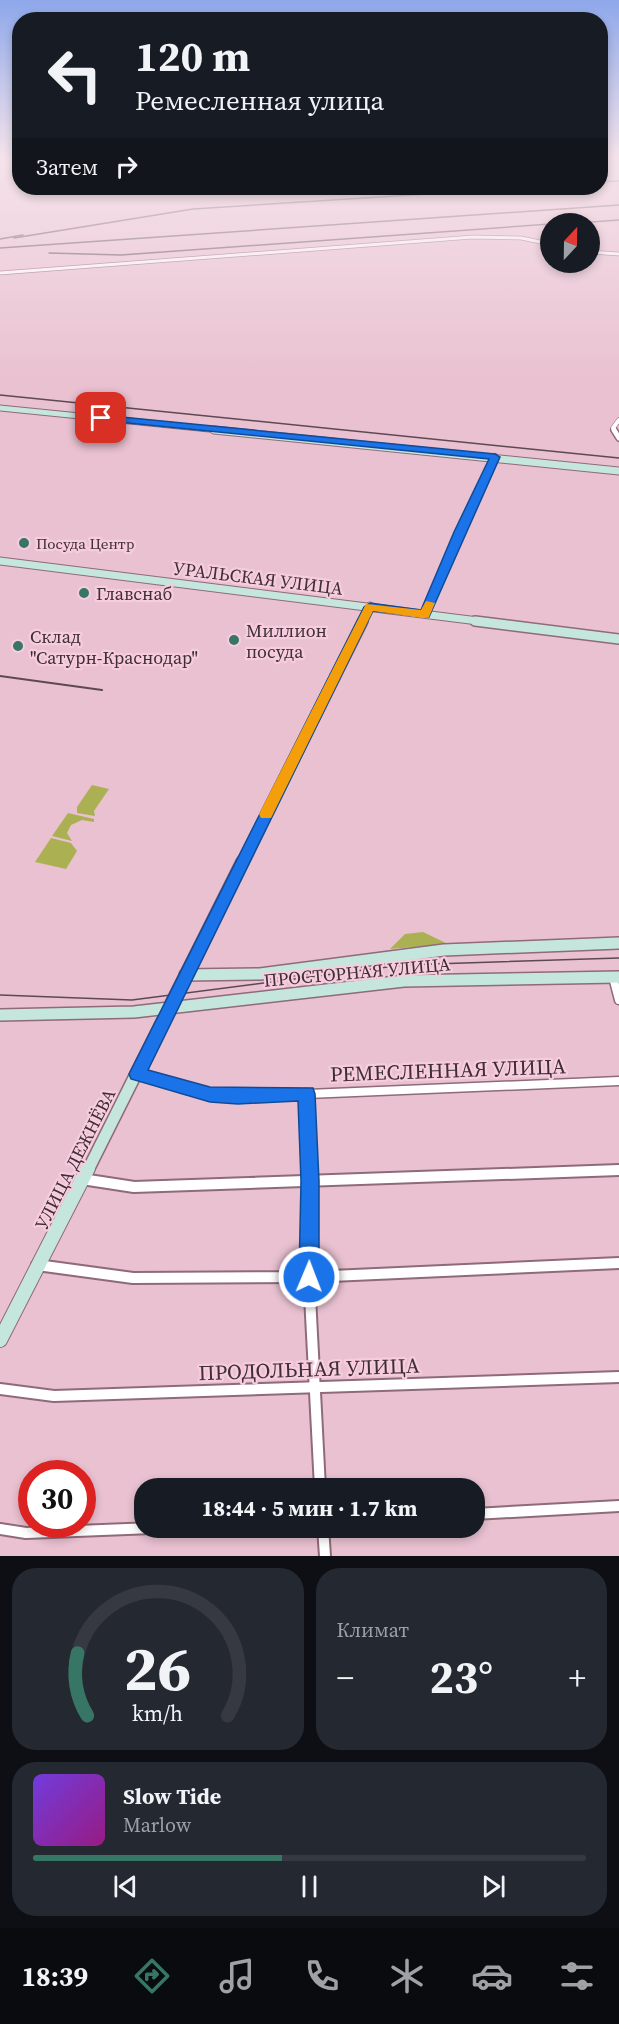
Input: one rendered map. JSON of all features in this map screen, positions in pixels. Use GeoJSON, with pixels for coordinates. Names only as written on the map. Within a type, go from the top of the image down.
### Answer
{"type":"FeatureCollection","features":[{"type":"Feature","properties":{"kind":"street"},"geometry":{"type":"LineString","coordinates":[[0,273],[473,237],[521,238],[540,242]]}},
{"type":"Feature","properties":{"kind":"street"},"geometry":{"type":"LineString","coordinates":[[600,253],[619,254]]}},
{"type":"Feature","properties":{"kind":"street"},"geometry":{"type":"LineString","coordinates":[[0,408],[619,471]]}},
{"type":"Feature","properties":{"kind":"street"},"geometry":{"type":"LineString","coordinates":[[619,420],[613,428],[619,438]]}},
{"type":"Feature","properties":{"kind":"street"},"geometry":{"type":"LineString","coordinates":[[426,614],[459,532],[495,457]]}},
{"type":"Feature","properties":{"kind":"street","name":"УРАЛЬСКАЯ УЛИЦА"},"geometry":{"type":"LineString","coordinates":[[0,561],[619,639]]}},
{"type":"Feature","properties":{"kind":"street","name":"УЛИЦА ДЕЖНЁВА"},"geometry":{"type":"LineString","coordinates":[[0,1340],[137,1074],[370,606]]}},
{"type":"Feature","properties":{"kind":"street","name":"ПРОСТОРНАЯ УЛИЦА"},"geometry":{"type":"LineString","coordinates":[[185,975],[215,978],[387,956],[501,947],[619,943]]}},
{"type":"Feature","properties":{"kind":"street"},"geometry":{"type":"LineString","coordinates":[[616,977],[619,1000]]}},
{"type":"Feature","properties":{"kind":"street","name":"ПРОСТОРНАЯ УЛИЦА"},"geometry":{"type":"LineString","coordinates":[[0,1015],[101,1014],[404,981],[616,977]]}},
{"type":"Feature","properties":{"kind":"street","name":"РЕМЕСЛЕННАЯ УЛИЦА"},"geometry":{"type":"LineString","coordinates":[[137,1074],[210,1095],[238,1096],[619,1081]]}},
{"type":"Feature","properties":{"kind":"street"},"geometry":{"type":"LineString","coordinates":[[306,1094],[310,1181],[309,1277],[319,1478]]}},
{"type":"Feature","properties":{"kind":"street"},"geometry":{"type":"LineString","coordinates":[[82,1179],[134,1187],[619,1170]]}},
{"type":"Feature","properties":{"kind":"street"},"geometry":{"type":"LineString","coordinates":[[37,1265],[133,1278],[309,1277],[619,1263]]}},
{"type":"Feature","properties":{"kind":"street","name":"ПРОДОЛЬНАЯ УЛИЦА"},"geometry":{"type":"LineString","coordinates":[[0,1389],[54,1396],[619,1377]]}},
{"type":"Feature","properties":{"kind":"street"},"geometry":{"type":"LineString","coordinates":[[485,1513],[619,1506]]}},
{"type":"Feature","properties":{"kind":"street"},"geometry":{"type":"LineString","coordinates":[[0,1529],[26,1533],[134,1529]]}},
{"type":"Feature","properties":{"kind":"street"},"geometry":{"type":"LineString","coordinates":[[324,1538],[325,1556]]}},
{"type":"Feature","properties":{"kind":"green space"},"geometry":{"type":"Polygon","coordinates":[[[92,785],[109,789],[94,811],[95,816],[77,813],[77,807],[92,785]]]}},
{"type":"Feature","properties":{"kind":"green space"},"geometry":{"type":"Polygon","coordinates":[[[68,813],[94,819],[94,822],[82,820],[71,825],[67,833],[72,841],[52,836],[68,813]]]}},
{"type":"Feature","properties":{"kind":"green space"},"geometry":{"type":"Polygon","coordinates":[[[51,838],[71,843],[77,851],[66,869],[35,862],[51,838]]]}},
{"type":"Feature","properties":{"kind":"green space"},"geometry":{"type":"Polygon","coordinates":[[[423,932],[448,944],[390,949],[405,934],[423,932]]]}},
{"type":"Feature","properties":{"kind":"tram line"},"geometry":{"type":"LineString","coordinates":[[0,995],[132,1000],[403,965],[619,958]]}},
{"type":"Feature","properties":{"kind":"railway"},"geometry":{"type":"LineString","coordinates":[[14,238],[47,233]]}},
{"type":"Feature","properties":{"kind":"railway"},"geometry":{"type":"LineString","coordinates":[[0,248],[221,233]]}},
{"type":"Feature","properties":{"kind":"railway"},"geometry":{"type":"LineString","coordinates":[[49,253],[121,255],[431,233]]}},
{"type":"Feature","properties":{"kind":"railway"},"geometry":{"type":"LineString","coordinates":[[0,239],[23,235]]}},
{"type":"Feature","properties":{"kind":"railway"},"geometry":{"type":"LineString","coordinates":[[0,395],[619,458]]}},
{"type":"Feature","properties":{"kind":"railway"},"geometry":{"type":"LineString","coordinates":[[0,676],[102,690]]}},
{"type":"Feature","properties":{"kind":"slow traffic"},"geometry":{"type":"LineString","coordinates":[[266,814],[370,607],[425,614],[430,603]]}},
{"type":"Feature","properties":{"kind":"place","name":"Посуда Центр"},"geometry":{"type":"Point","coordinates":[24,543]}},
{"type":"Feature","properties":{"kind":"place","name":"Главснаб"},"geometry":{"type":"Point","coordinates":[84,593]}},
{"type":"Feature","properties":{"kind":"place","name":"Миллион посуда"},"geometry":{"type":"Point","coordinates":[234,640]}},
{"type":"Feature","properties":{"kind":"place","name":"Склад \"Сатурн-Краснодар\""},"geometry":{"type":"Point","coordinates":[18,646]}},
{"type":"Feature","properties":{"kind":"route"},"geometry":{"type":"LineString","coordinates":[[101,418],[495,457],[459,532],[425,614],[370,607],[137,1074],[210,1095],[306,1094],[310,1181],[309,1277]]}}]}
